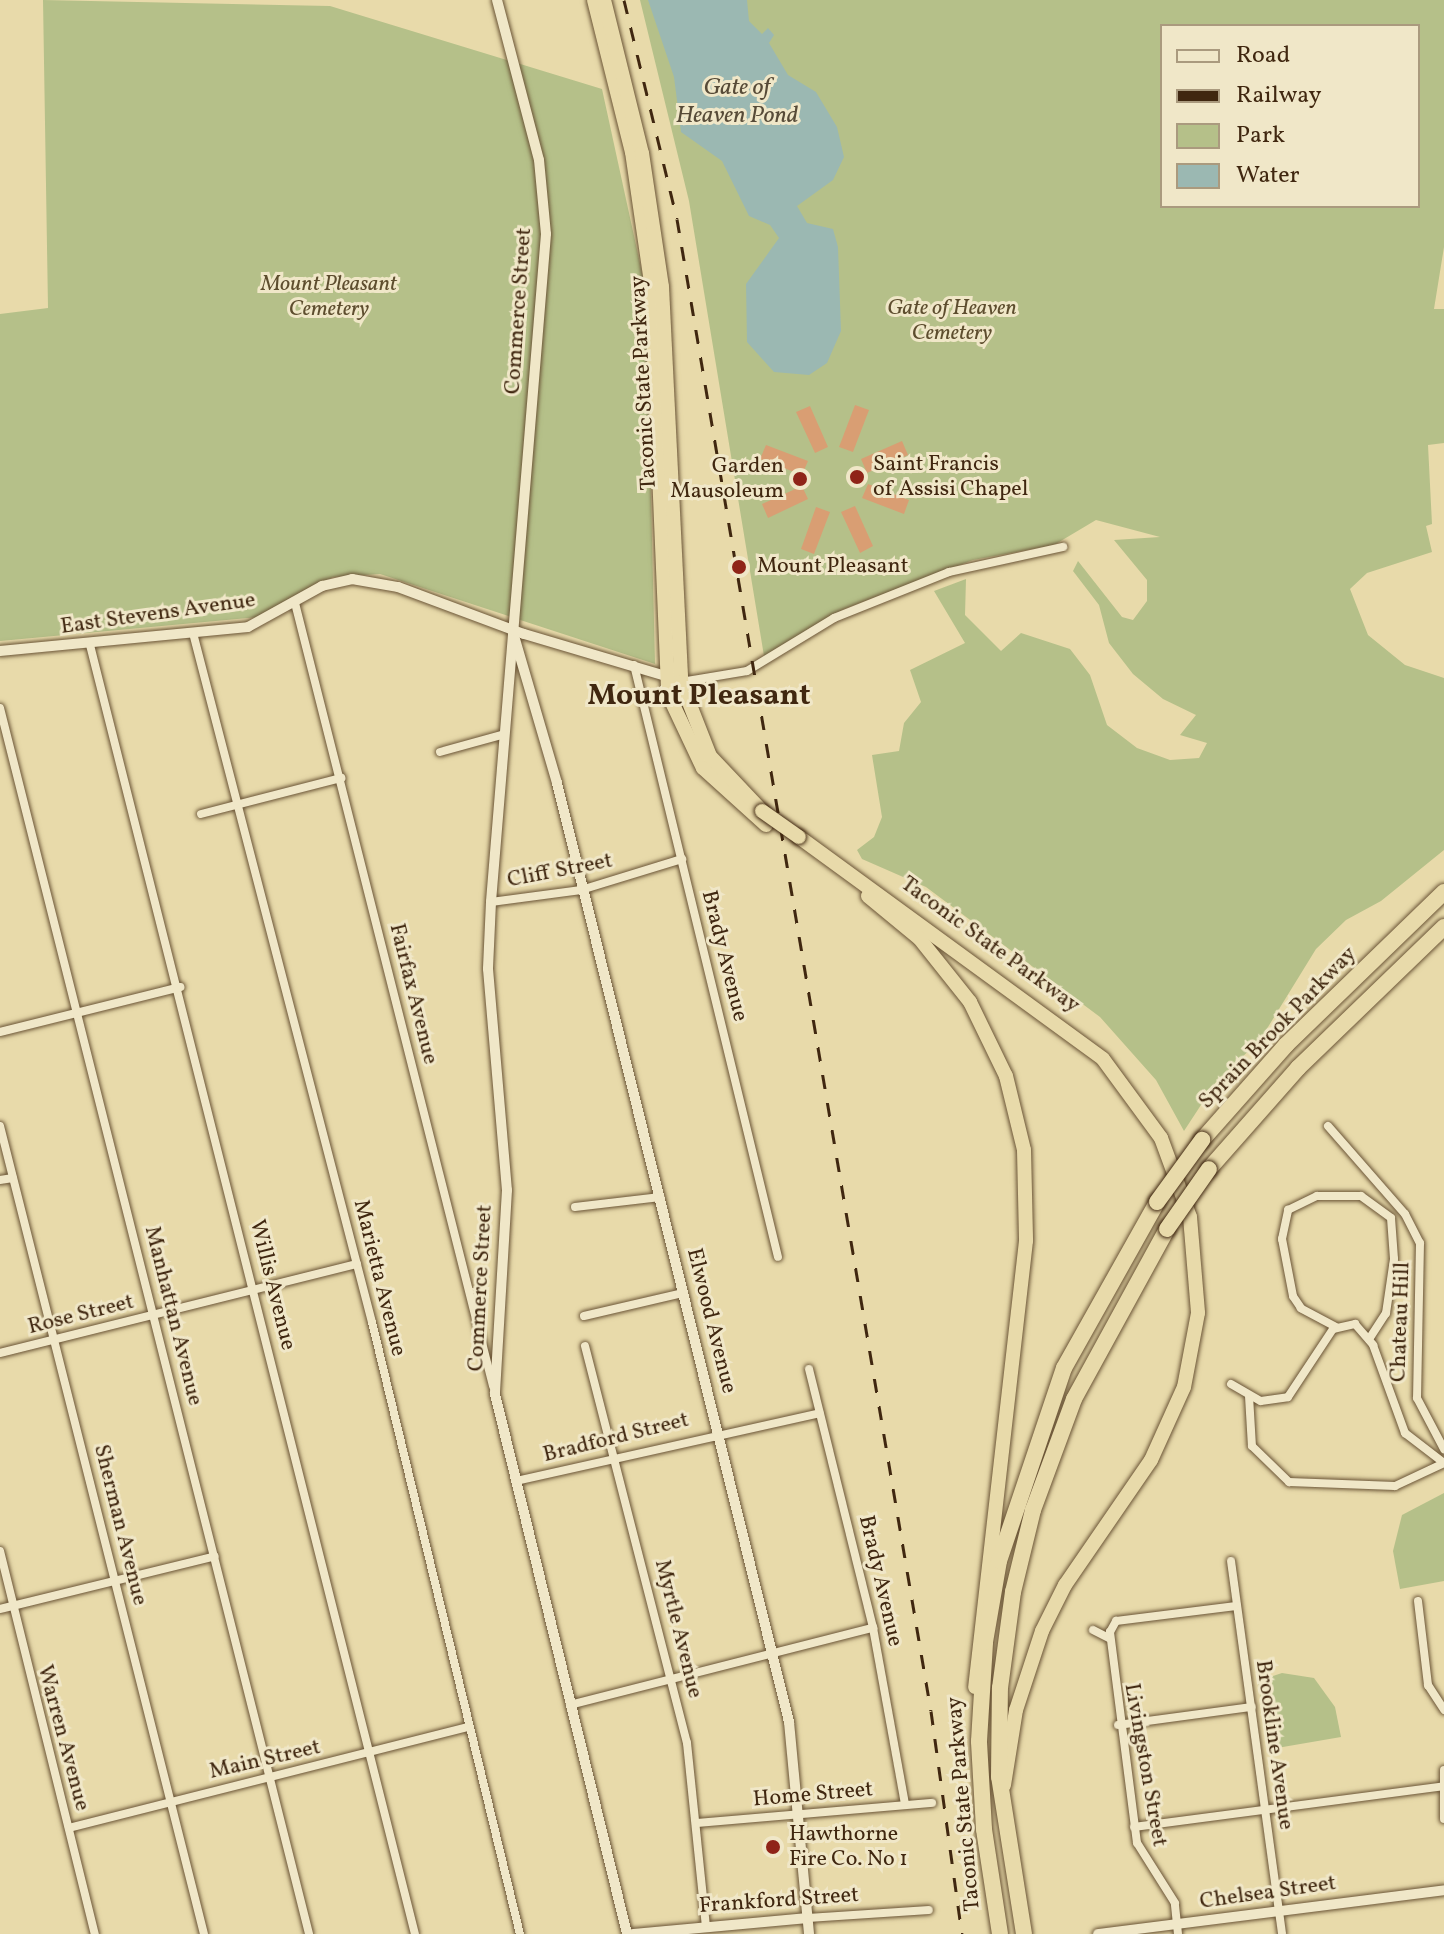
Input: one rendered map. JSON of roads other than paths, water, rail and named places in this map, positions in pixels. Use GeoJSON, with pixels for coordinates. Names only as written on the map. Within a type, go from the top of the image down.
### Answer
{"type":"FeatureCollection","features":[{"type":"Feature","properties":{"kind":"highway","name":"Taconic State Parkway"},"geometry":{"type":"LineString","coordinates":[[594,0],[632,152],[651,282],[665,674],[675,717],[693,755],[718,787],[1103,1059],[1161,1138],[1194,1233],[1198,1313],[1179,1400],[1151,1460],[1065,1585],[1042,1631],[1018,1702],[1001,1805],[1024,1934]]}},
{"type":"Feature","properties":{"kind":"highway","name":"Taconic State Parkway"},"geometry":{"type":"LineString","coordinates":[[604,0],[642,153],[662,287],[681,682],[710,756],[764,818]]}},
{"type":"Feature","properties":{"kind":"highway","name":"Taconic State Parkway"},"geometry":{"type":"LineString","coordinates":[[800,843],[895,916],[951,975],[993,1045],[1022,1135],[1027,1228],[975,1667],[980,1791],[1000,1934]]}},
{"type":"Feature","properties":{"kind":"highway","name":"Sprain Brook Parkway"},"geometry":{"type":"LineString","coordinates":[[980,1791],[985,1642],[1016,1495],[1074,1345],[1157,1202],[1202,1140],[1286,1045],[1444,892]]}},
{"type":"Feature","properties":{"kind":"highway","name":"Sprain Brook Parkway"},"geometry":{"type":"LineString","coordinates":[[1001,1805],[1002,1664],[1031,1518],[1092,1359],[1167,1229],[1209,1169],[1298,1068],[1444,927]]}},
{"type":"Feature","properties":{"kind":"street","name":"Commerce Street"},"geometry":{"type":"LineString","coordinates":[[497,0],[539,160],[546,214],[488,969],[507,1190],[495,1394],[627,1934]]}},
{"type":"Feature","properties":{"kind":"street"},"geometry":{"type":"LineString","coordinates":[[681,682],[734,676],[774,656],[834,618],[949,572],[1063,547]]}},
{"type":"Feature","properties":{"kind":"street","name":"East Stevens Avenue"},"geometry":{"type":"LineString","coordinates":[[0,651],[90,645],[248,627],[322,586],[374,581],[512,629],[665,674],[681,682]]}},
{"type":"Feature","properties":{"kind":"street","name":"Fairfax Avenue"},"geometry":{"type":"LineString","coordinates":[[295,603],[495,1394]]}},
{"type":"Feature","properties":{"kind":"street","name":"Commerce Street"},"geometry":{"type":"LineString","coordinates":[[512,629],[540,724]]}},
{"type":"Feature","properties":{"kind":"street","name":"Marietta Avenue"},"geometry":{"type":"LineString","coordinates":[[193,633],[357,1264],[520,1934]]}},
{"type":"Feature","properties":{"kind":"street","name":"Willis Avenue"},"geometry":{"type":"LineString","coordinates":[[90,645],[180,987],[415,1934]]}},
{"type":"Feature","properties":{"kind":"street","name":"Brady Avenue"},"geometry":{"type":"LineString","coordinates":[[634,665],[778,1257]]}},
{"type":"Feature","properties":{"kind":"street","name":"Manhattan Avenue"},"geometry":{"type":"LineString","coordinates":[[0,708],[272,1777],[309,1934]]}},
{"type":"Feature","properties":{"kind":"street","name":"Elwood Avenue"},"geometry":{"type":"LineString","coordinates":[[540,724],[792,1737],[809,1934]]}},
{"type":"Feature","properties":{"kind":"street"},"geometry":{"type":"LineString","coordinates":[[440,752],[505,734]]}},
{"type":"Feature","properties":{"kind":"street"},"geometry":{"type":"LineString","coordinates":[[201,814],[341,778]]}},
{"type":"Feature","properties":{"kind":"street","name":"Cliff Street"},"geometry":{"type":"LineString","coordinates":[[491,902],[581,890],[682,859]]}},
{"type":"Feature","properties":{"kind":"street"},"geometry":{"type":"LineString","coordinates":[[0,1032],[180,987]]}},
{"type":"Feature","properties":{"kind":"street","name":"Sherman Avenue"},"geometry":{"type":"LineString","coordinates":[[0,1126],[204,1934]]}},
{"type":"Feature","properties":{"kind":"street","name":"Chateau Hill"},"geometry":{"type":"LineString","coordinates":[[1328,1126],[1405,1214],[1420,1243],[1417,1398],[1444,1449]]}},
{"type":"Feature","properties":{"kind":"street"},"geometry":{"type":"LineString","coordinates":[[0,1180],[13,1178]]}},
{"type":"Feature","properties":{"kind":"street"},"geometry":{"type":"LineString","coordinates":[[1369,1339],[1386,1313],[1384,1297],[1394,1279],[1391,1218],[1370,1198],[1317,1196],[1288,1210],[1282,1239],[1293,1296],[1301,1308],[1336,1327],[1355,1324],[1369,1339],[1401,1426],[1417,1447],[1444,1463]]}},
{"type":"Feature","properties":{"kind":"street"},"geometry":{"type":"LineString","coordinates":[[575,1207],[660,1197]]}},
{"type":"Feature","properties":{"kind":"street","name":"Rose Street"},"geometry":{"type":"LineString","coordinates":[[0,1353],[357,1264]]}},
{"type":"Feature","properties":{"kind":"street"},"geometry":{"type":"LineString","coordinates":[[584,1316],[683,1293]]}},
{"type":"Feature","properties":{"kind":"street"},"geometry":{"type":"LineString","coordinates":[[1231,1384],[1249,1396],[1275,1401],[1299,1389],[1336,1327]]}},
{"type":"Feature","properties":{"kind":"street","name":"Myrtle Avenue"},"geometry":{"type":"LineString","coordinates":[[585,1346],[672,1677],[698,1823],[706,1926]]}},
{"type":"Feature","properties":{"kind":"street","name":"Brady Avenue"},"geometry":{"type":"LineString","coordinates":[[809,1369],[873,1628],[905,1804]]}},
{"type":"Feature","properties":{"kind":"street"},"geometry":{"type":"LineString","coordinates":[[1249,1396],[1252,1446],[1289,1482],[1395,1486],[1444,1463]]}},
{"type":"Feature","properties":{"kind":"street","name":"Bradford Street"},"geometry":{"type":"LineString","coordinates":[[516,1481],[718,1432],[819,1413]]}},
{"type":"Feature","properties":{"kind":"street","name":"Warren Avenue"},"geometry":{"type":"LineString","coordinates":[[0,1551],[5,1608],[69,1828],[95,1934]]}},
{"type":"Feature","properties":{"kind":"street"},"geometry":{"type":"LineString","coordinates":[[5,1608],[215,1556]]}},
{"type":"Feature","properties":{"kind":"street","name":"Brookline Avenue"},"geometry":{"type":"LineString","coordinates":[[1231,1561],[1282,1934]]}},
{"type":"Feature","properties":{"kind":"street"},"geometry":{"type":"LineString","coordinates":[[1418,1601],[1428,1685],[1443,1708]]}},
{"type":"Feature","properties":{"kind":"street"},"geometry":{"type":"LineString","coordinates":[[1093,1630],[1109,1638],[1116,1621],[1236,1606]]}},
{"type":"Feature","properties":{"kind":"street"},"geometry":{"type":"LineString","coordinates":[[570,1705],[873,1628]]}},
{"type":"Feature","properties":{"kind":"street","name":"Livingston Street"},"geometry":{"type":"LineString","coordinates":[[1109,1638],[1118,1725],[1134,1827],[1144,1862],[1175,1903],[1178,1930]]}},
{"type":"Feature","properties":{"kind":"street"},"geometry":{"type":"LineString","coordinates":[[1118,1725],[1252,1707]]}},
{"type":"Feature","properties":{"kind":"street","name":"Main Street"},"geometry":{"type":"LineString","coordinates":[[69,1828],[469,1727]]}},
{"type":"Feature","properties":{"kind":"street"},"geometry":{"type":"LineString","coordinates":[[1444,1770],[1444,1819]]}},
{"type":"Feature","properties":{"kind":"street"},"geometry":{"type":"LineString","coordinates":[[1134,1827],[1443,1786]]}},
{"type":"Feature","properties":{"kind":"street","name":"Home Street"},"geometry":{"type":"LineString","coordinates":[[698,1823],[932,1803]]}},
{"type":"Feature","properties":{"kind":"street","name":"Chelsea Street"},"geometry":{"type":"LineString","coordinates":[[1098,1934],[1178,1930],[1279,1911],[1444,1890]]}},
{"type":"Feature","properties":{"kind":"street","name":"Frankford Street"},"geometry":{"type":"LineString","coordinates":[[633,1934],[929,1910]]}},
{"type":"Feature","properties":{"kind":"water","name":"Gate of Heaven Pond"},"geometry":{"type":"Polygon","coordinates":[[[648,0],[747,0],[749,21],[762,34],[768,28],[774,35],[769,43],[788,75],[816,92],[837,127],[844,157],[833,180],[797,206],[807,223],[833,229],[838,247],[841,331],[827,363],[809,375],[774,372],[747,342],[746,284],[779,238],[770,225],[749,216],[722,161],[681,132],[674,77],[648,0]]]}},
{"type":"Feature","properties":{"kind":"railway"},"geometry":{"type":"LineString","coordinates":[[624,0],[677,219],[931,1711],[962,1934]]}},
{"type":"Feature","properties":{"kind":"place","name":"Saint Francis of Assisi Chapel"},"geometry":{"type":"Point","coordinates":[857,477]}},
{"type":"Feature","properties":{"kind":"place","name":"Garden Mausoleum"},"geometry":{"type":"Point","coordinates":[800,479]}},
{"type":"Feature","properties":{"kind":"place","name":"Mount Pleasant"},"geometry":{"type":"Point","coordinates":[739,567]}},
{"type":"Feature","properties":{"kind":"place","name":"Hawthorne Fire Co. No 1"},"geometry":{"type":"Point","coordinates":[773,1847]}},
{"type":"Feature","properties":{"kind":"district","name":"Mount Pleasant"},"geometry":{"type":"Point","coordinates":[699,696]}},
{"type":"Feature","properties":{"kind":"park label","name":"Mount Pleasant Cemetery"},"geometry":{"type":"Point","coordinates":[329,296]}},
{"type":"Feature","properties":{"kind":"park label","name":"Gate of Heaven Cemetery"},"geometry":{"type":"Point","coordinates":[952,320]}}]}
